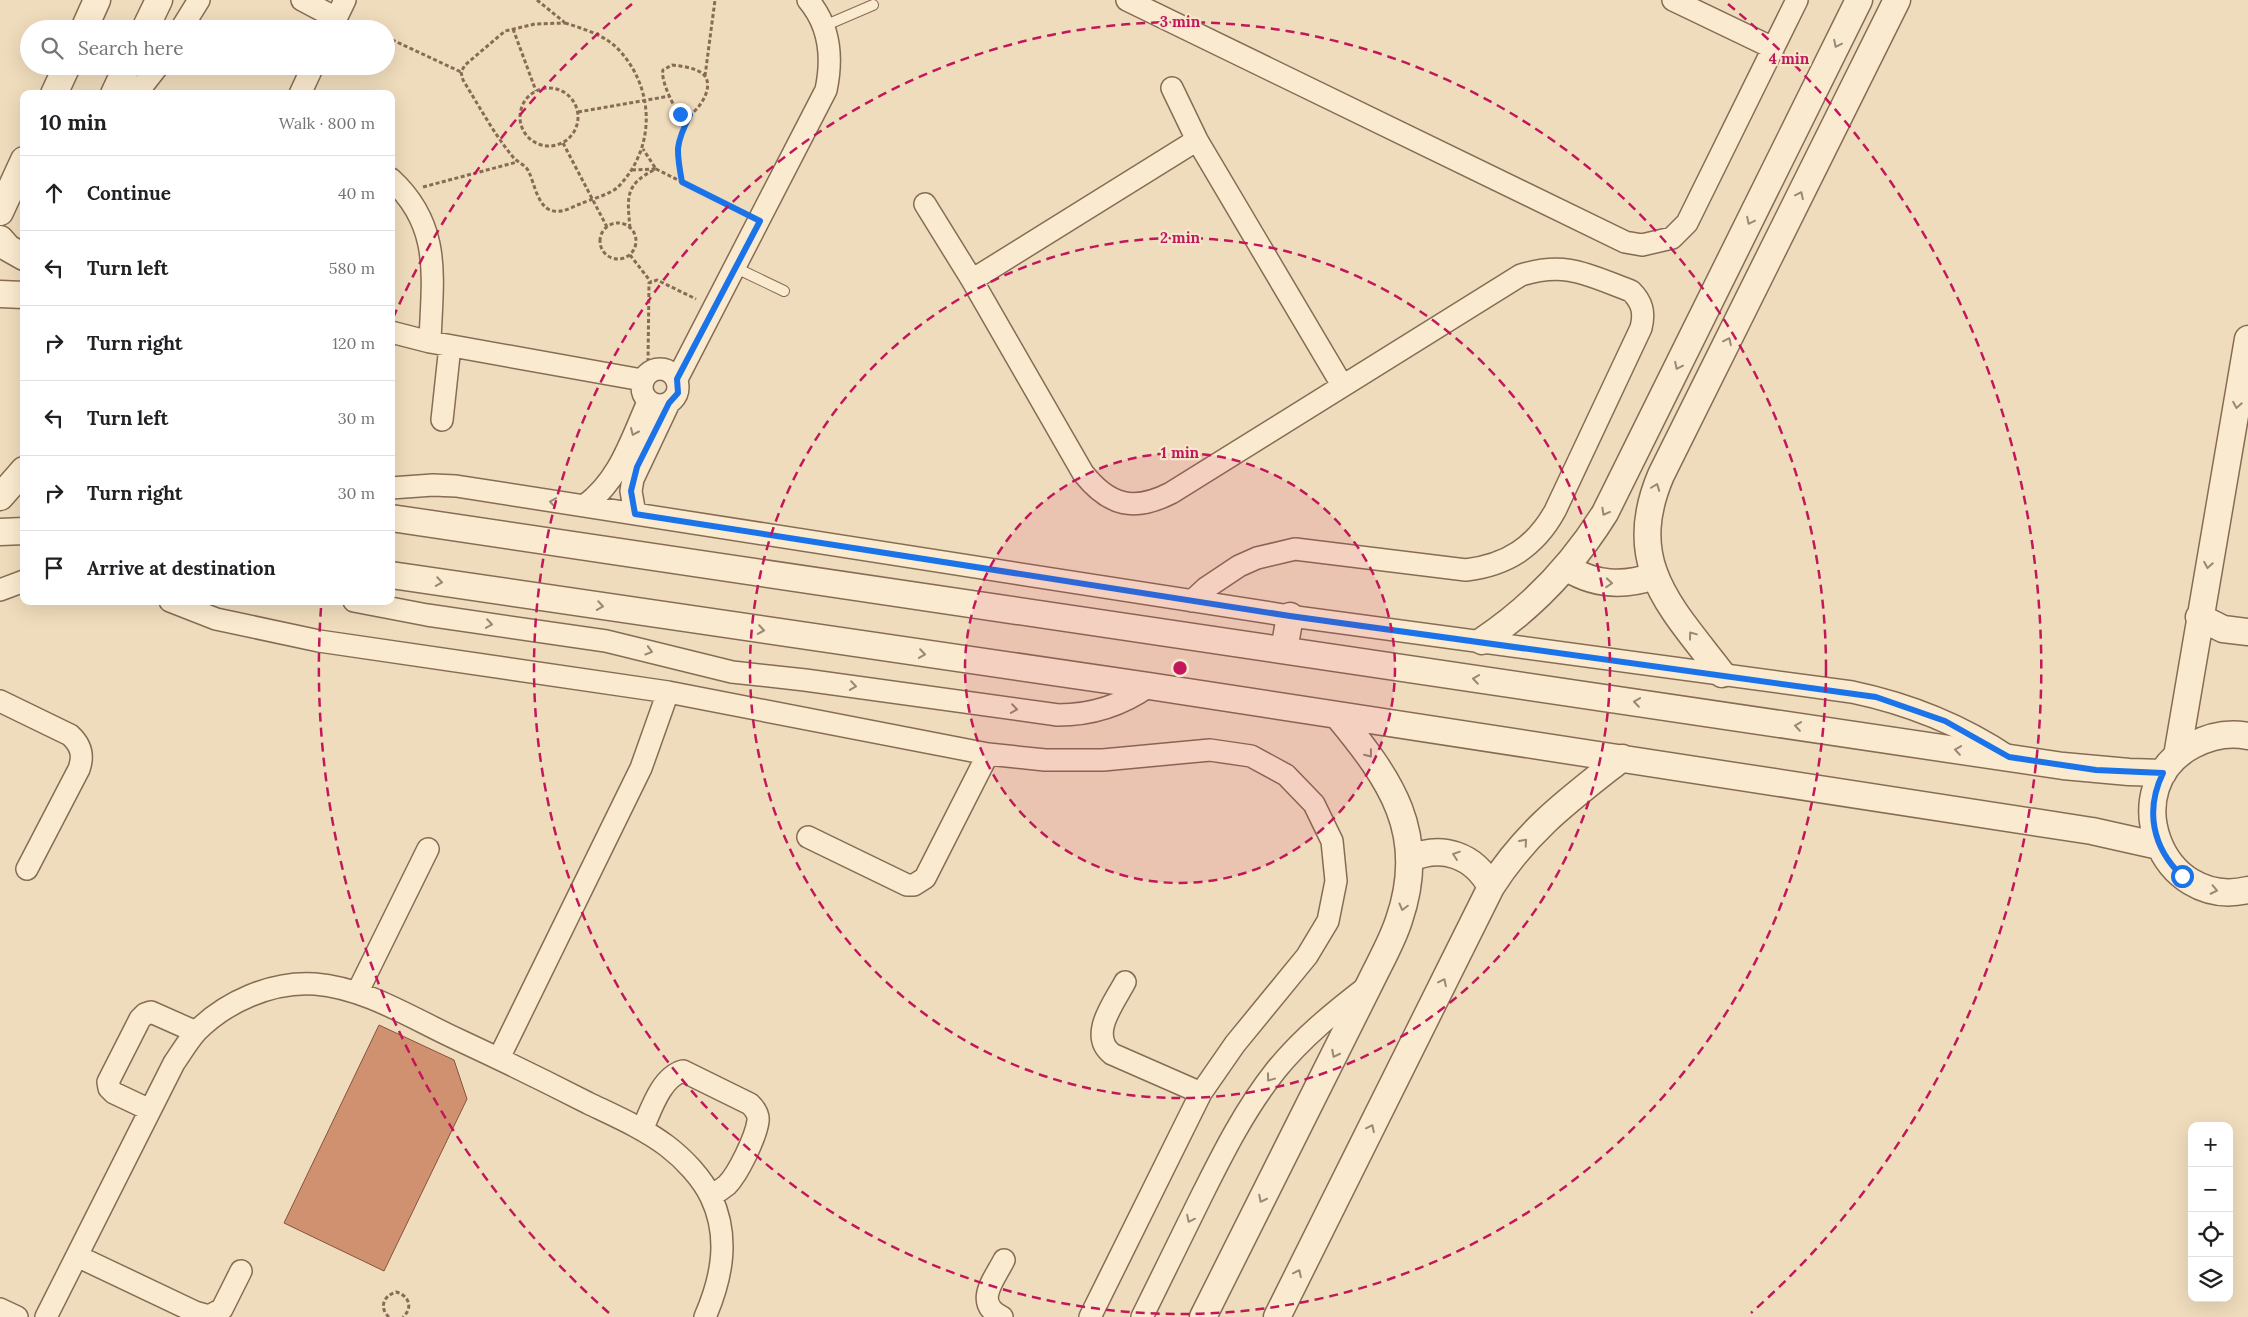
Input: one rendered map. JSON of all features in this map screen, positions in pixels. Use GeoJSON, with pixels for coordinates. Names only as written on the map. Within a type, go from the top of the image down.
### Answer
{"type":"FeatureCollection","features":[{"type":"Feature","properties":{"kind":"street"},"geometry":{"type":"LineString","coordinates":[[88,20],[97,0]]}},
{"type":"Feature","properties":{"kind":"street"},"geometry":{"type":"LineString","coordinates":[[149,20],[159,0]]}},
{"type":"Feature","properties":{"kind":"street"},"geometry":{"type":"LineString","coordinates":[[187,20],[199,0]]}},
{"type":"Feature","properties":{"kind":"street"},"geometry":{"type":"LineString","coordinates":[[302,0],[338,16]]}},
{"type":"Feature","properties":{"kind":"street"},"geometry":{"type":"LineString","coordinates":[[677,379],[736,268],[826,90],[830,68],[830,47],[824,26],[808,0]]}},
{"type":"Feature","properties":{"kind":"street"},"geometry":{"type":"LineString","coordinates":[[1127,0],[1625,242],[1642,245],[1672,238],[1687,223],[1797,0]]}},
{"type":"Feature","properties":{"kind":"street"},"geometry":{"type":"LineString","coordinates":[[1673,0],[1773,48]]}},
{"type":"Feature","properties":{"kind":"street"},"geometry":{"type":"LineString","coordinates":[[1482,641],[1532,604],[1566,568],[1590,537],[1617,489],[1859,0]]}},
{"type":"Feature","properties":{"kind":"street"},"geometry":{"type":"LineString","coordinates":[[1722,674],[1671,608],[1654,576],[1649,559],[1647,534],[1649,508],[1654,491],[1897,0]]}},
{"type":"Feature","properties":{"kind":"street"},"geometry":{"type":"LineString","coordinates":[[56,90],[63,75]]}},
{"type":"Feature","properties":{"kind":"street"},"geometry":{"type":"LineString","coordinates":[[116,90],[123,75]]}},
{"type":"Feature","properties":{"kind":"street"},"geometry":{"type":"LineString","coordinates":[[139,90],[151,75]]}},
{"type":"Feature","properties":{"kind":"street"},"geometry":{"type":"LineString","coordinates":[[302,90],[309,75]]}},
{"type":"Feature","properties":{"kind":"street"},"geometry":{"type":"LineString","coordinates":[[1172,88],[1197,140],[1342,385]]}},
{"type":"Feature","properties":{"kind":"street"},"geometry":{"type":"LineString","coordinates":[[972,280],[1197,140]]}},
{"type":"Feature","properties":{"kind":"street"},"geometry":{"type":"LineString","coordinates":[[0,212],[20,169]]}},
{"type":"Feature","properties":{"kind":"street"},"geometry":{"type":"LineString","coordinates":[[398,185],[420,214],[429,239],[440,344],[442,420]]}},
{"type":"Feature","properties":{"kind":"street"},"geometry":{"type":"LineString","coordinates":[[925,204],[972,280],[1083,473],[1096,489],[1113,500],[1133,504],[1153,502],[1521,274],[1534,271],[1572,269],[1631,291],[1638,298],[1643,307],[1644,318],[1641,328],[1555,511],[1540,535],[1519,554],[1494,565],[1466,570],[1295,549],[1257,558],[1239,566],[1206,588],[1192,601]]}},
{"type":"Feature","properties":{"kind":"street"},"geometry":{"type":"LineString","coordinates":[[0,239],[8,248],[20,255]]}},
{"type":"Feature","properties":{"kind":"street"},"geometry":{"type":"LineString","coordinates":[[0,294],[20,295]]}},
{"type":"Feature","properties":{"kind":"street"},"geometry":{"type":"LineString","coordinates":[[395,333],[440,344],[645,376],[655,369],[664,369],[672,372],[677,379],[678,393],[659,403],[606,488],[584,506]]}},
{"type":"Feature","properties":{"kind":"street"},"geometry":{"type":"LineString","coordinates":[[2170,764],[2199,617],[2248,339]]}},
{"type":"Feature","properties":{"kind":"street"},"geometry":{"type":"LineString","coordinates":[[645,376],[642,392],[659,403]]}},
{"type":"Feature","properties":{"kind":"street"},"geometry":{"type":"LineString","coordinates":[[635,514],[632,497],[633,479],[659,403]]}},
{"type":"Feature","properties":{"kind":"street"},"geometry":{"type":"LineString","coordinates":[[0,496],[20,474]]}},
{"type":"Feature","properties":{"kind":"street"},"geometry":{"type":"LineString","coordinates":[[395,488],[433,484],[456,486],[1290,616],[1852,692],[1899,703],[1967,732],[2009,757]]}},
{"type":"Feature","properties":{"kind":"street"},"geometry":{"type":"LineString","coordinates":[[395,519],[2096,770],[2170,764]]}},
{"type":"Feature","properties":{"kind":"street"},"geometry":{"type":"LineString","coordinates":[[0,532],[20,531]]}},
{"type":"Feature","properties":{"kind":"street"},"geometry":{"type":"LineString","coordinates":[[1566,568],[1590,580],[1616,584],[1629,583],[1654,576]]}},
{"type":"Feature","properties":{"kind":"street"},"geometry":{"type":"LineString","coordinates":[[395,576],[1149,686],[1622,758],[2092,831],[2159,846]]}},
{"type":"Feature","properties":{"kind":"street"},"geometry":{"type":"LineString","coordinates":[[0,590],[20,582]]}},
{"type":"Feature","properties":{"kind":"street"},"geometry":{"type":"LineString","coordinates":[[180,605],[216,619],[319,641],[668,692],[988,754],[1074,760],[1132,758],[1210,750],[1231,751],[1251,756],[1269,764],[1302,788],[1314,804],[1332,841],[1336,881],[1328,921],[1307,956],[1235,1044],[1201,1093],[1090,1317]]}},
{"type":"Feature","properties":{"kind":"street"},"geometry":{"type":"LineString","coordinates":[[375,605],[427,615],[606,641],[732,672],[805,680],[1058,715],[1074,715],[1106,708],[1128,699],[1149,686]]}},
{"type":"Feature","properties":{"kind":"street"},"geometry":{"type":"LineString","coordinates":[[1284,650],[1290,616]]}},
{"type":"Feature","properties":{"kind":"street"},"geometry":{"type":"LineString","coordinates":[[2199,617],[2223,629],[2248,632]]}},
{"type":"Feature","properties":{"kind":"street"},"geometry":{"type":"LineString","coordinates":[[499,1058],[641,768],[668,692]]}},
{"type":"Feature","properties":{"kind":"street"},"geometry":{"type":"LineString","coordinates":[[0,701],[70,735],[82,750],[82,760],[79,769],[27,869]]}},
{"type":"Feature","properties":{"kind":"street"},"geometry":{"type":"LineString","coordinates":[[1203,1317],[1369,985],[1399,920],[1408,880],[1408,859],[1403,819],[1388,782],[1378,765],[1338,716]]}},
{"type":"Feature","properties":{"kind":"street"},"geometry":{"type":"LineString","coordinates":[[2248,736],[2227,734],[2213,736],[2194,744],[2170,764],[2158,784],[2152,809],[2152,822],[2159,846],[2173,867],[2193,883],[2217,891],[2248,890]]}},
{"type":"Feature","properties":{"kind":"street"},"geometry":{"type":"LineString","coordinates":[[808,837],[907,885],[920,882],[926,878],[988,754]]}},
{"type":"Feature","properties":{"kind":"street"},"geometry":{"type":"LineString","coordinates":[[1277,1317],[1491,887],[1506,864],[1540,824],[1622,758]]}},
{"type":"Feature","properties":{"kind":"street"},"geometry":{"type":"LineString","coordinates":[[357,992],[428,849]]}},
{"type":"Feature","properties":{"kind":"street"},"geometry":{"type":"LineString","coordinates":[[1408,859],[1429,852],[1451,853],[1475,865],[1491,887]]}},
{"type":"Feature","properties":{"kind":"street"},"geometry":{"type":"LineString","coordinates":[[1125,982],[1101,1030],[1102,1044],[1112,1054],[1201,1093]]}},
{"type":"Feature","properties":{"kind":"street"},"geometry":{"type":"LineString","coordinates":[[46,1317],[174,1063],[196,1032],[233,1003],[272,988],[314,984],[357,992],[499,1058],[642,1130],[668,1147],[692,1168],[711,1196],[720,1222],[723,1254],[716,1292],[705,1317]]}},
{"type":"Feature","properties":{"kind":"street"},"geometry":{"type":"LineString","coordinates":[[1142,1317],[1230,1139],[1252,1103],[1277,1070],[1305,1039],[1335,1010],[1369,985]]}},
{"type":"Feature","properties":{"kind":"street"},"geometry":{"type":"LineString","coordinates":[[150,1110],[114,1093],[109,1088],[108,1082],[140,1019],[145,1014],[151,1012],[196,1032]]}},
{"type":"Feature","properties":{"kind":"street"},"geometry":{"type":"LineString","coordinates":[[642,1130],[666,1081],[673,1074],[683,1071],[750,1104],[756,1111],[758,1120],[739,1167],[731,1179],[711,1196]]}},
{"type":"Feature","properties":{"kind":"street"},"geometry":{"type":"LineString","coordinates":[[77,1256],[195,1312],[209,1316],[222,1309],[241,1271]]}},
{"type":"Feature","properties":{"kind":"street"},"geometry":{"type":"LineString","coordinates":[[1002,1317],[992,1312],[986,1300],[1004,1260]]}},
{"type":"Feature","properties":{"kind":"street"},"geometry":{"type":"LineString","coordinates":[[0,1309],[17,1317]]}},
{"type":"Feature","properties":{"kind":"lane"},"geometry":{"type":"LineString","coordinates":[[824,26],[873,5]]}},
{"type":"Feature","properties":{"kind":"lane"},"geometry":{"type":"LineString","coordinates":[[736,268],[784,291]]}},
{"type":"Feature","properties":{"kind":"path"},"geometry":{"type":"LineString","coordinates":[[537,0],[565,23]]}},
{"type":"Feature","properties":{"kind":"path"},"geometry":{"type":"LineString","coordinates":[[705,76],[715,0]]}},
{"type":"Feature","properties":{"kind":"path"},"geometry":{"type":"LineString","coordinates":[[565,23],[593,32],[618,48],[636,72],[646,100],[647,124],[642,148],[632,170],[616,188],[564,211],[548,209],[541,202],[528,171],[517,162],[463,80],[461,72],[465,65],[505,31],[535,24],[565,23]]}},
{"type":"Feature","properties":{"kind":"path"},"geometry":{"type":"LineString","coordinates":[[513,29],[536,91]]}},
{"type":"Feature","properties":{"kind":"path"},"geometry":{"type":"LineString","coordinates":[[395,41],[461,72]]}},
{"type":"Feature","properties":{"kind":"path"},"geometry":{"type":"LineString","coordinates":[[682,182],[677,147],[678,138],[690,115],[707,94],[708,82],[705,76],[696,69],[672,65],[666,67],[661,77],[678,112],[683,116],[690,115]]}},
{"type":"Feature","properties":{"kind":"path"},"geometry":{"type":"LineString","coordinates":[[554,88],[563,91],[576,103],[578,112],[576,130],[563,143],[554,146],[536,143],[523,130],[520,112],[529,96],[536,91],[554,88]]}},
{"type":"Feature","properties":{"kind":"path"},"geometry":{"type":"LineString","coordinates":[[578,112],[670,96]]}},
{"type":"Feature","properties":{"kind":"path"},"geometry":{"type":"LineString","coordinates":[[563,143],[607,227]]}},
{"type":"Feature","properties":{"kind":"path"},"geometry":{"type":"LineString","coordinates":[[642,148],[656,168],[760,221]]}},
{"type":"Feature","properties":{"kind":"path"},"geometry":{"type":"LineString","coordinates":[[398,185],[517,162]]}},
{"type":"Feature","properties":{"kind":"path"},"geometry":{"type":"LineString","coordinates":[[632,170],[656,168]]}},
{"type":"Feature","properties":{"kind":"path"},"geometry":{"type":"LineString","coordinates":[[630,228],[618,223],[607,227],[600,238],[602,250],[612,258],[624,258],[630,255],[636,238],[630,228],[627,198],[640,177],[656,168]]}},
{"type":"Feature","properties":{"kind":"path"},"geometry":{"type":"LineString","coordinates":[[630,255],[650,282]]}},
{"type":"Feature","properties":{"kind":"path"},"geometry":{"type":"LineString","coordinates":[[650,282],[656,280],[715,308]]}},
{"type":"Feature","properties":{"kind":"path"},"geometry":{"type":"LineString","coordinates":[[645,376],[648,287],[650,282]]}},
{"type":"Feature","properties":{"kind":"path"},"geometry":{"type":"LineString","coordinates":[[386,1316],[383,1304],[390,1294],[396,1292],[406,1297],[409,1303],[409,1308],[404,1317]]}},
{"type":"Feature","properties":{"kind":"building"},"geometry":{"type":"Polygon","coordinates":[[[379,1025],[454,1060],[467,1099],[384,1271],[284,1223],[379,1025]]]}},
{"type":"Feature","properties":{"kind":"route"},"geometry":{"type":"LineString","coordinates":[[680,114],[683,116],[690,115],[678,138],[677,155],[682,182],[760,221],[677,379],[678,393],[669,403],[637,467],[631,491],[635,514],[1290,616],[1852,692],[1876,697],[1923,711],[1967,732],[2009,757],[2096,770],[2163,773],[2154,796],[2152,822],[2159,846],[2165,857],[2182,876]]}}]}
